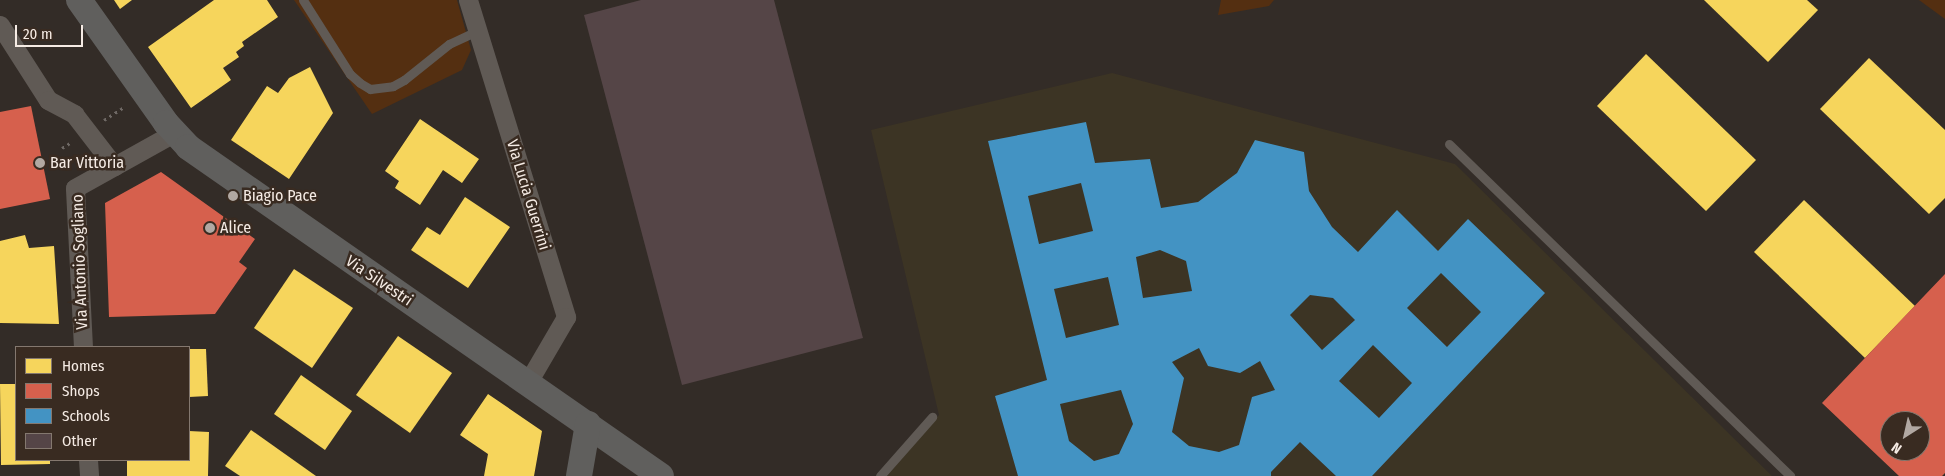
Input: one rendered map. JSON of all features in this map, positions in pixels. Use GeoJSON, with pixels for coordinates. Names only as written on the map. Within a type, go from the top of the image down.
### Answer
{"type":"FeatureCollection","features":[{"type":"Feature","properties":{"kind":"main road","name":"Via Silvestri"},"geometry":{"type":"LineString","coordinates":[[79,0],[174,133],[200,156],[661,476]]}},
{"type":"Feature","properties":{"kind":"main road"},"geometry":{"type":"LineString","coordinates":[[579,476],[588,424]]}},
{"type":"Feature","properties":{"kind":"street","name":"Via Lucia Guerrini"},"geometry":{"type":"LineString","coordinates":[[468,0],[566,317],[528,382]]}},
{"type":"Feature","properties":{"kind":"street"},"geometry":{"type":"LineString","coordinates":[[0,25],[48,100],[74,114],[114,166],[174,133]]}},
{"type":"Feature","properties":{"kind":"street","name":"Via Antonio Sogliano"},"geometry":{"type":"LineString","coordinates":[[83,346],[75,188],[114,166]]}},
{"type":"Feature","properties":{"kind":"street"},"geometry":{"type":"LineString","coordinates":[[88,461],[89,476]]}},
{"type":"Feature","properties":{"kind":"lane"},"geometry":{"type":"LineString","coordinates":[[303,0],[350,74],[370,89],[393,86],[404,80],[448,44],[477,31]]}},
{"type":"Feature","properties":{"kind":"lane"},"geometry":{"type":"LineString","coordinates":[[1449,144],[1790,476]]}},
{"type":"Feature","properties":{"kind":"lane"},"geometry":{"type":"LineString","coordinates":[[880,476],[932,416]]}},
{"type":"Feature","properties":{"kind":"shaded area"},"geometry":{"type":"Polygon","coordinates":[[[294,0],[457,0],[471,50],[462,70],[372,114],[294,0]]]}},
{"type":"Feature","properties":{"kind":"shaded area"},"geometry":{"type":"Polygon","coordinates":[[[1221,0],[1274,0],[1269,6],[1218,15],[1221,0]]]}},
{"type":"Feature","properties":{"kind":"shaded area"},"geometry":{"type":"Polygon","coordinates":[[[1919,0],[1945,0],[1945,19],[1919,0]]]}},
{"type":"Feature","properties":{"kind":"shaded area"},"geometry":{"type":"Polygon","coordinates":[[[1112,73],[1455,164],[1772,476],[887,476],[939,415],[871,130],[1112,73]]]}},
{"type":"Feature","properties":{"kind":"building: Homes"},"geometry":{"type":"Polygon","coordinates":[[[114,0],[132,0],[120,9],[114,0]]]}},
{"type":"Feature","properties":{"kind":"building: Homes"},"geometry":{"type":"Polygon","coordinates":[[[214,0],[267,0],[278,17],[242,42],[244,46],[236,52],[239,57],[223,68],[231,80],[191,108],[148,47],[214,0]]]}},
{"type":"Feature","properties":{"kind":"building: Homes"},"geometry":{"type":"Polygon","coordinates":[[[1704,0],[1807,0],[1818,10],[1768,62],[1704,0]]]}},
{"type":"Feature","properties":{"kind":"building: Homes"},"geometry":{"type":"Polygon","coordinates":[[[1646,54],[1756,160],[1706,211],[1597,106],[1646,54]]]}},
{"type":"Feature","properties":{"kind":"building: Homes"},"geometry":{"type":"Polygon","coordinates":[[[1869,58],[1945,130],[1945,198],[1929,214],[1820,109],[1869,58]]]}},
{"type":"Feature","properties":{"kind":"building: Homes"},"geometry":{"type":"Polygon","coordinates":[[[310,67],[333,113],[289,179],[231,140],[267,86],[278,93],[289,78],[310,67]]]}},
{"type":"Feature","properties":{"kind":"building: Homes"},"geometry":{"type":"Polygon","coordinates":[[[420,119],[479,159],[462,183],[443,170],[420,205],[395,188],[399,181],[385,171],[420,119]]]}},
{"type":"Feature","properties":{"kind":"building: Homes"},"geometry":{"type":"Polygon","coordinates":[[[465,197],[510,227],[468,288],[411,250],[427,227],[440,235],[465,197]]]}},
{"type":"Feature","properties":{"kind":"building: Homes"},"geometry":{"type":"Polygon","coordinates":[[[1804,200],[1915,306],[1865,358],[1754,252],[1804,200]]]}},
{"type":"Feature","properties":{"kind":"building: Homes"},"geometry":{"type":"Polygon","coordinates":[[[25,235],[29,248],[54,246],[59,324],[0,323],[0,241],[25,235]]]}},
{"type":"Feature","properties":{"kind":"building: Homes"},"geometry":{"type":"Polygon","coordinates":[[[294,269],[353,308],[312,368],[254,328],[294,269]]]}},
{"type":"Feature","properties":{"kind":"building: Homes"},"geometry":{"type":"Polygon","coordinates":[[[398,336],[452,373],[410,433],[356,395],[398,336]]]}},
{"type":"Feature","properties":{"kind":"building: Homes"},"geometry":{"type":"Polygon","coordinates":[[[190,349],[206,349],[208,396],[190,397],[190,349]]]}},
{"type":"Feature","properties":{"kind":"building: Homes"},"geometry":{"type":"Polygon","coordinates":[[[301,375],[352,411],[325,450],[274,414],[301,375]]]}},
{"type":"Feature","properties":{"kind":"building: Homes"},"geometry":{"type":"Polygon","coordinates":[[[0,384],[15,384],[15,461],[50,461],[50,464],[1,465],[0,384]]]}},
{"type":"Feature","properties":{"kind":"building: Homes"},"geometry":{"type":"Polygon","coordinates":[[[488,394],[542,431],[534,476],[484,476],[488,454],[460,435],[488,394]]]}},
{"type":"Feature","properties":{"kind":"building: Homes"},"geometry":{"type":"Polygon","coordinates":[[[251,430],[316,476],[240,476],[225,466],[251,430]]]}},
{"type":"Feature","properties":{"kind":"building: Homes"},"geometry":{"type":"Polygon","coordinates":[[[190,431],[209,432],[208,476],[127,476],[127,461],[190,461],[190,431]]]}},
{"type":"Feature","properties":{"kind":"building: Shops"},"geometry":{"type":"Polygon","coordinates":[[[31,106],[50,199],[0,209],[0,112],[31,106]]]}},
{"type":"Feature","properties":{"kind":"building: Shops"},"geometry":{"type":"Polygon","coordinates":[[[161,172],[255,239],[239,262],[247,268],[215,314],[109,317],[105,203],[161,172]]]}},
{"type":"Feature","properties":{"kind":"building: Shops"},"geometry":{"type":"Polygon","coordinates":[[[1945,274],[1945,473],[1942,476],[1899,476],[1883,461],[1930,461],[1930,411],[1880,411],[1880,458],[1822,403],[1945,274]]]}},
{"type":"Feature","properties":{"kind":"building: Schools"},"geometry":{"type":"Polygon","coordinates":[[[1086,122],[1095,163],[1150,159],[1161,208],[1198,202],[1237,173],[1255,140],[1304,152],[1309,191],[1332,227],[1358,252],[1397,210],[1438,251],[1468,219],[1545,293],[1372,476],[1336,476],[1300,442],[1271,472],[1271,476],[1018,476],[995,396],[1047,380],[988,141],[1086,122]],[[1081,183],[1028,196],[1039,244],[1093,231],[1081,183]],[[1160,250],[1136,257],[1143,298],[1192,291],[1186,261],[1160,250]],[[1441,273],[1407,308],[1447,347],[1481,312],[1441,273]],[[1108,277],[1054,289],[1066,338],[1119,325],[1108,277]],[[1310,295],[1290,315],[1322,350],[1355,320],[1333,298],[1310,295]],[[1373,345],[1339,381],[1379,418],[1412,383],[1373,345]],[[1199,348],[1172,362],[1184,378],[1172,432],[1189,446],[1219,452],[1239,445],[1252,397],[1275,390],[1260,361],[1240,373],[1208,366],[1199,348]],[[1121,390],[1060,404],[1069,441],[1094,461],[1119,454],[1133,424],[1121,390]]]}},
{"type":"Feature","properties":{"kind":"building: Other"},"geometry":{"type":"Polygon","coordinates":[[[641,0],[774,0],[863,338],[682,385],[584,15],[641,0]]]}},
{"type":"Feature","properties":{"kind":"place","name":"Bar Vittoria"},"geometry":{"type":"Point","coordinates":[40,163]}},
{"type":"Feature","properties":{"kind":"place","name":"Biagio Pace"},"geometry":{"type":"Point","coordinates":[233,196]}},
{"type":"Feature","properties":{"kind":"place","name":"Alice"},"geometry":{"type":"Point","coordinates":[210,228]}}]}
